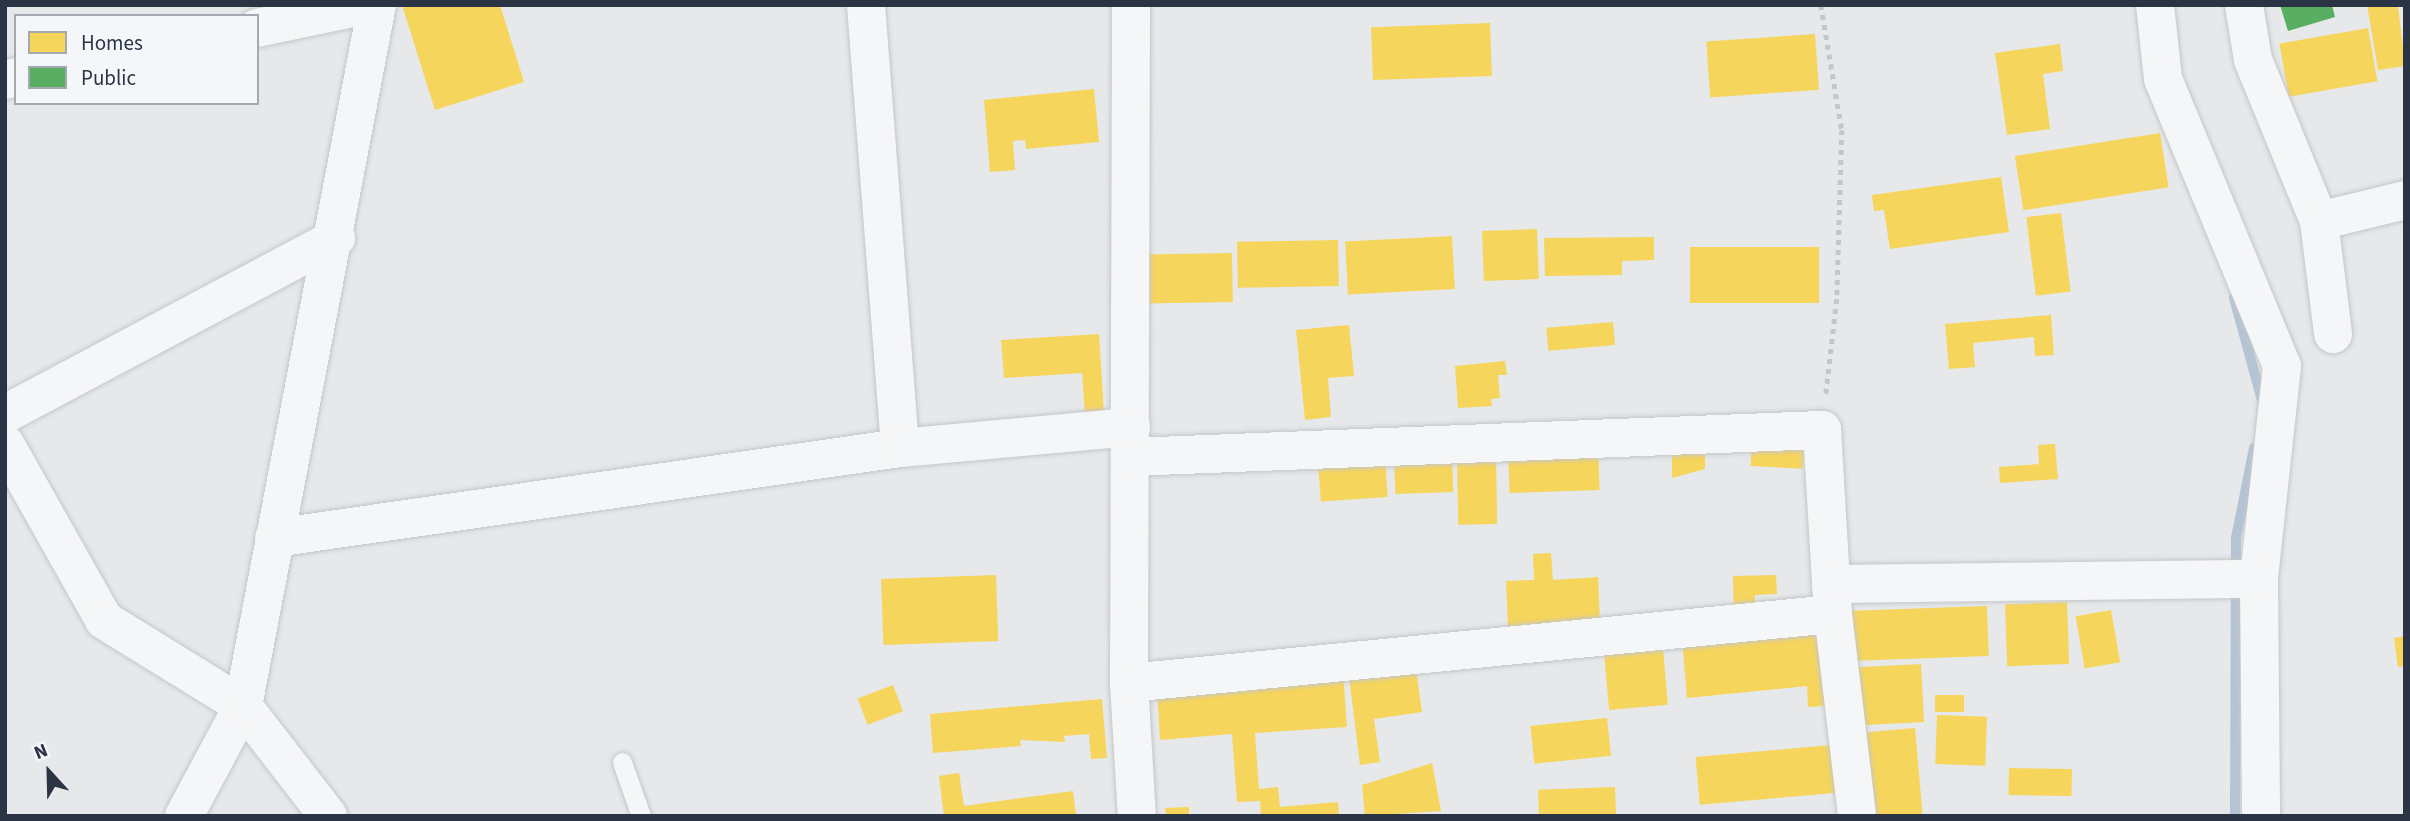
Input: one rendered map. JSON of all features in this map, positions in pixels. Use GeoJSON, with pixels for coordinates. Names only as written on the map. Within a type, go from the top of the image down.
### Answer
{"type":"FeatureCollection","features":[{"type":"Feature","properties":{"kind":"street"},"geometry":{"type":"LineString","coordinates":[[259,28],[367,5]]}},
{"type":"Feature","properties":{"kind":"street"},"geometry":{"type":"LineString","coordinates":[[184,816],[243,706],[274,538],[336,238],[377,5]]}},
{"type":"Feature","properties":{"kind":"street"},"geometry":{"type":"LineString","coordinates":[[866,5],[900,448]]}},
{"type":"Feature","properties":{"kind":"street"},"geometry":{"type":"LineString","coordinates":[[1131,5],[1129,683],[1137,816]]}},
{"type":"Feature","properties":{"kind":"street"},"geometry":{"type":"LineString","coordinates":[[2155,5],[2163,79],[2282,366],[2259,579],[2261,816]]}},
{"type":"Feature","properties":{"kind":"street"},"geometry":{"type":"LineString","coordinates":[[2244,5],[2253,60],[2319,221],[2333,334]]}},
{"type":"Feature","properties":{"kind":"street"},"geometry":{"type":"LineString","coordinates":[[2319,221],[2405,200]]}},
{"type":"Feature","properties":{"kind":"street"},"geometry":{"type":"LineString","coordinates":[[5,414],[336,238]]}},
{"type":"Feature","properties":{"kind":"street"},"geometry":{"type":"LineString","coordinates":[[274,538],[900,448],[1822,430],[1832,599],[1857,816]]}},
{"type":"Feature","properties":{"kind":"street"},"geometry":{"type":"LineString","coordinates":[[10,464],[104,620],[243,706],[328,816]]}},
{"type":"Feature","properties":{"kind":"street"},"geometry":{"type":"LineString","coordinates":[[1129,683],[1832,599],[2259,579]]}},
{"type":"Feature","properties":{"kind":"lane"},"geometry":{"type":"LineString","coordinates":[[622,762],[641,816]]}},
{"type":"Feature","properties":{"kind":"path"},"geometry":{"type":"LineString","coordinates":[[1821,5],[1842,130],[1837,299],[1822,430]]}},
{"type":"Feature","properties":{"kind":"building: Homes"},"geometry":{"type":"Polygon","coordinates":[[[402,5],[500,5],[524,82],[435,110],[402,5]]]}},
{"type":"Feature","properties":{"kind":"building: Homes"},"geometry":{"type":"Polygon","coordinates":[[[2367,5],[2398,5],[2405,66],[2378,70],[2367,5]]]}},
{"type":"Feature","properties":{"kind":"building: Homes"},"geometry":{"type":"Polygon","coordinates":[[[1490,23],[1492,76],[1373,80],[1371,27],[1490,23]]]}},
{"type":"Feature","properties":{"kind":"building: Homes"},"geometry":{"type":"Polygon","coordinates":[[[2368,28],[2377,81],[2289,97],[2279,44],[2368,28]]]}},
{"type":"Feature","properties":{"kind":"building: Homes"},"geometry":{"type":"Polygon","coordinates":[[[1815,34],[1819,90],[1710,97],[1706,42],[1815,34]]]}},
{"type":"Feature","properties":{"kind":"building: Homes"},"geometry":{"type":"Polygon","coordinates":[[[2060,44],[2063,71],[2043,74],[2050,129],[2007,135],[1995,53],[2060,44]]]}},
{"type":"Feature","properties":{"kind":"building: Homes"},"geometry":{"type":"Polygon","coordinates":[[[1094,89],[1099,142],[1026,149],[1025,140],[1013,141],[1015,170],[990,172],[984,100],[1094,89]]]}},
{"type":"Feature","properties":{"kind":"building: Homes"},"geometry":{"type":"Polygon","coordinates":[[[2160,133],[2169,187],[2023,210],[2015,156],[2160,133]]]}},
{"type":"Feature","properties":{"kind":"building: Homes"},"geometry":{"type":"Polygon","coordinates":[[[2001,177],[2009,232],[1890,249],[1884,210],[1874,211],[1872,195],[2001,177]]]}},
{"type":"Feature","properties":{"kind":"building: Homes"},"geometry":{"type":"Polygon","coordinates":[[[2061,213],[2071,291],[2036,296],[2026,217],[2061,213]]]}},
{"type":"Feature","properties":{"kind":"building: Homes"},"geometry":{"type":"Polygon","coordinates":[[[1537,229],[1539,279],[1484,281],[1482,231],[1537,229]]]}},
{"type":"Feature","properties":{"kind":"building: Homes"},"geometry":{"type":"Polygon","coordinates":[[[1452,236],[1455,289],[1348,295],[1345,242],[1452,236]]]}},
{"type":"Feature","properties":{"kind":"building: Homes"},"geometry":{"type":"Polygon","coordinates":[[[1654,237],[1654,260],[1622,261],[1622,275],[1545,276],[1544,238],[1654,237]]]}},
{"type":"Feature","properties":{"kind":"building: Homes"},"geometry":{"type":"Polygon","coordinates":[[[1338,240],[1339,286],[1238,288],[1237,242],[1338,240]]]}},
{"type":"Feature","properties":{"kind":"building: Homes"},"geometry":{"type":"Polygon","coordinates":[[[1690,247],[1819,247],[1819,303],[1690,303],[1690,247]]]}},
{"type":"Feature","properties":{"kind":"building: Homes"},"geometry":{"type":"Polygon","coordinates":[[[1232,253],[1233,302],[1146,304],[1145,255],[1232,253]]]}},
{"type":"Feature","properties":{"kind":"building: Homes"},"geometry":{"type":"Polygon","coordinates":[[[2051,315],[2054,355],[2035,356],[2034,337],[1973,343],[1975,367],[1949,369],[1945,324],[2051,315]]]}},
{"type":"Feature","properties":{"kind":"building: Homes"},"geometry":{"type":"Polygon","coordinates":[[[1613,322],[1615,345],[1548,351],[1546,328],[1613,322]]]}},
{"type":"Feature","properties":{"kind":"building: Homes"},"geometry":{"type":"Polygon","coordinates":[[[1349,325],[1354,376],[1328,378],[1331,417],[1305,420],[1296,330],[1349,325]]]}},
{"type":"Feature","properties":{"kind":"building: Homes"},"geometry":{"type":"Polygon","coordinates":[[[1099,334],[1104,413],[1085,414],[1082,373],[1004,378],[1001,340],[1099,334]]]}},
{"type":"Feature","properties":{"kind":"building: Homes"},"geometry":{"type":"Polygon","coordinates":[[[1505,361],[1507,375],[1498,375],[1500,398],[1491,399],[1492,406],[1458,408],[1455,366],[1505,361]]]}},
{"type":"Feature","properties":{"kind":"building: Homes"},"geometry":{"type":"Polygon","coordinates":[[[1752,439],[1804,442],[1803,469],[1751,466],[1752,439]]]}},
{"type":"Feature","properties":{"kind":"building: Homes"},"geometry":{"type":"Polygon","coordinates":[[[1598,444],[1600,490],[1510,493],[1508,447],[1598,444]]]}},
{"type":"Feature","properties":{"kind":"building: Homes"},"geometry":{"type":"Polygon","coordinates":[[[1672,444],[1705,444],[1705,469],[1672,478],[1672,444]]]}},
{"type":"Feature","properties":{"kind":"building: Homes"},"geometry":{"type":"Polygon","coordinates":[[[2055,444],[2058,479],[2000,483],[1999,467],[2039,464],[2038,445],[2055,444]]]}},
{"type":"Feature","properties":{"kind":"building: Homes"},"geometry":{"type":"Polygon","coordinates":[[[1452,456],[1453,492],[1395,494],[1394,458],[1452,456]]]}},
{"type":"Feature","properties":{"kind":"building: Homes"},"geometry":{"type":"Polygon","coordinates":[[[1496,456],[1497,524],[1458,525],[1457,457],[1496,456]]]}},
{"type":"Feature","properties":{"kind":"building: Homes"},"geometry":{"type":"Polygon","coordinates":[[[1385,458],[1388,497],[1321,502],[1318,463],[1385,458]]]}},
{"type":"Feature","properties":{"kind":"building: Homes"},"geometry":{"type":"Polygon","coordinates":[[[1551,553],[1553,580],[1598,577],[1600,623],[1508,627],[1506,581],[1534,580],[1533,554],[1551,553]]]}},
{"type":"Feature","properties":{"kind":"building: Homes"},"geometry":{"type":"Polygon","coordinates":[[[996,575],[998,641],[883,645],[881,579],[996,575]]]}},
{"type":"Feature","properties":{"kind":"building: Homes"},"geometry":{"type":"Polygon","coordinates":[[[1776,575],[1777,594],[1755,595],[1755,618],[1734,619],[1733,576],[1776,575]]]}},
{"type":"Feature","properties":{"kind":"building: Homes"},"geometry":{"type":"Polygon","coordinates":[[[2067,602],[2069,664],[2007,666],[2005,604],[2067,602]]]}},
{"type":"Feature","properties":{"kind":"building: Homes"},"geometry":{"type":"Polygon","coordinates":[[[1987,606],[1989,656],[1848,661],[1846,611],[1987,606]]]}},
{"type":"Feature","properties":{"kind":"building: Homes"},"geometry":{"type":"Polygon","coordinates":[[[2111,610],[2120,662],[2085,668],[2076,616],[2111,610]]]}},
{"type":"Feature","properties":{"kind":"building: Homes"},"geometry":{"type":"Polygon","coordinates":[[[1827,625],[1835,705],[1808,707],[1807,686],[1687,698],[1682,639],[1827,625]]]}},
{"type":"Feature","properties":{"kind":"building: Homes"},"geometry":{"type":"Polygon","coordinates":[[[2405,636],[2405,666],[2398,667],[2394,638],[2405,636]]]}},
{"type":"Feature","properties":{"kind":"building: Homes"},"geometry":{"type":"Polygon","coordinates":[[[1663,649],[1668,705],[1609,710],[1604,654],[1663,649]]]}},
{"type":"Feature","properties":{"kind":"building: Homes"},"geometry":{"type":"Polygon","coordinates":[[[1415,663],[1422,712],[1374,719],[1380,762],[1360,765],[1348,669],[1415,663]]]}},
{"type":"Feature","properties":{"kind":"building: Homes"},"geometry":{"type":"Polygon","coordinates":[[[1921,664],[1924,722],[1852,726],[1849,668],[1921,664]]]}},
{"type":"Feature","properties":{"kind":"building: Homes"},"geometry":{"type":"Polygon","coordinates":[[[1343,672],[1347,727],[1255,733],[1259,789],[1278,787],[1280,807],[1338,802],[1339,816],[1261,816],[1260,801],[1237,802],[1232,734],[1160,740],[1157,685],[1343,672]]]}},
{"type":"Feature","properties":{"kind":"building: Homes"},"geometry":{"type":"Polygon","coordinates":[[[893,685],[903,711],[868,725],[858,699],[893,685]]]}},
{"type":"Feature","properties":{"kind":"building: Homes"},"geometry":{"type":"Polygon","coordinates":[[[1935,695],[1964,695],[1964,712],[1935,712],[1935,695]]]}},
{"type":"Feature","properties":{"kind":"building: Homes"},"geometry":{"type":"Polygon","coordinates":[[[1102,699],[1107,758],[1091,759],[1089,734],[1064,736],[1065,742],[1020,740],[1021,746],[933,753],[930,714],[1102,699]]]}},
{"type":"Feature","properties":{"kind":"building: Homes"},"geometry":{"type":"Polygon","coordinates":[[[1937,715],[1987,717],[1985,766],[1935,764],[1937,715]]]}},
{"type":"Feature","properties":{"kind":"building: Homes"},"geometry":{"type":"Polygon","coordinates":[[[1607,718],[1611,756],[1534,764],[1530,726],[1607,718]]]}},
{"type":"Feature","properties":{"kind":"building: Homes"},"geometry":{"type":"Polygon","coordinates":[[[1915,728],[1922,814],[1861,816],[1854,733],[1915,728]]]}},
{"type":"Feature","properties":{"kind":"building: Homes"},"geometry":{"type":"Polygon","coordinates":[[[1832,745],[1836,793],[1700,805],[1696,757],[1832,745]]]}},
{"type":"Feature","properties":{"kind":"building: Homes"},"geometry":{"type":"Polygon","coordinates":[[[1432,763],[1441,811],[1365,816],[1362,785],[1432,763]]]}},
{"type":"Feature","properties":{"kind":"building: Homes"},"geometry":{"type":"Polygon","coordinates":[[[2009,768],[2072,769],[2072,796],[2009,795],[2009,768]]]}},
{"type":"Feature","properties":{"kind":"building: Homes"},"geometry":{"type":"Polygon","coordinates":[[[959,773],[964,806],[1073,791],[1076,816],[944,816],[939,776],[959,773]]]}},
{"type":"Feature","properties":{"kind":"building: Homes"},"geometry":{"type":"Polygon","coordinates":[[[1615,787],[1616,816],[1539,816],[1538,790],[1615,787]]]}},
{"type":"Feature","properties":{"kind":"building: Homes"},"geometry":{"type":"Polygon","coordinates":[[[1189,807],[1189,816],[1166,816],[1165,808],[1189,807]]]}},
{"type":"Feature","properties":{"kind":"building: Public"},"geometry":{"type":"Polygon","coordinates":[[[2280,5],[2332,5],[2335,17],[2288,31],[2280,5]]]}},
{"type":"Feature","properties":{"kind":"waterway"},"geometry":{"type":"LineString","coordinates":[[2234,298],[2261,397]]}},
{"type":"Feature","properties":{"kind":"waterway"},"geometry":{"type":"LineString","coordinates":[[2235,816],[2236,538],[2254,448]]}}]}
